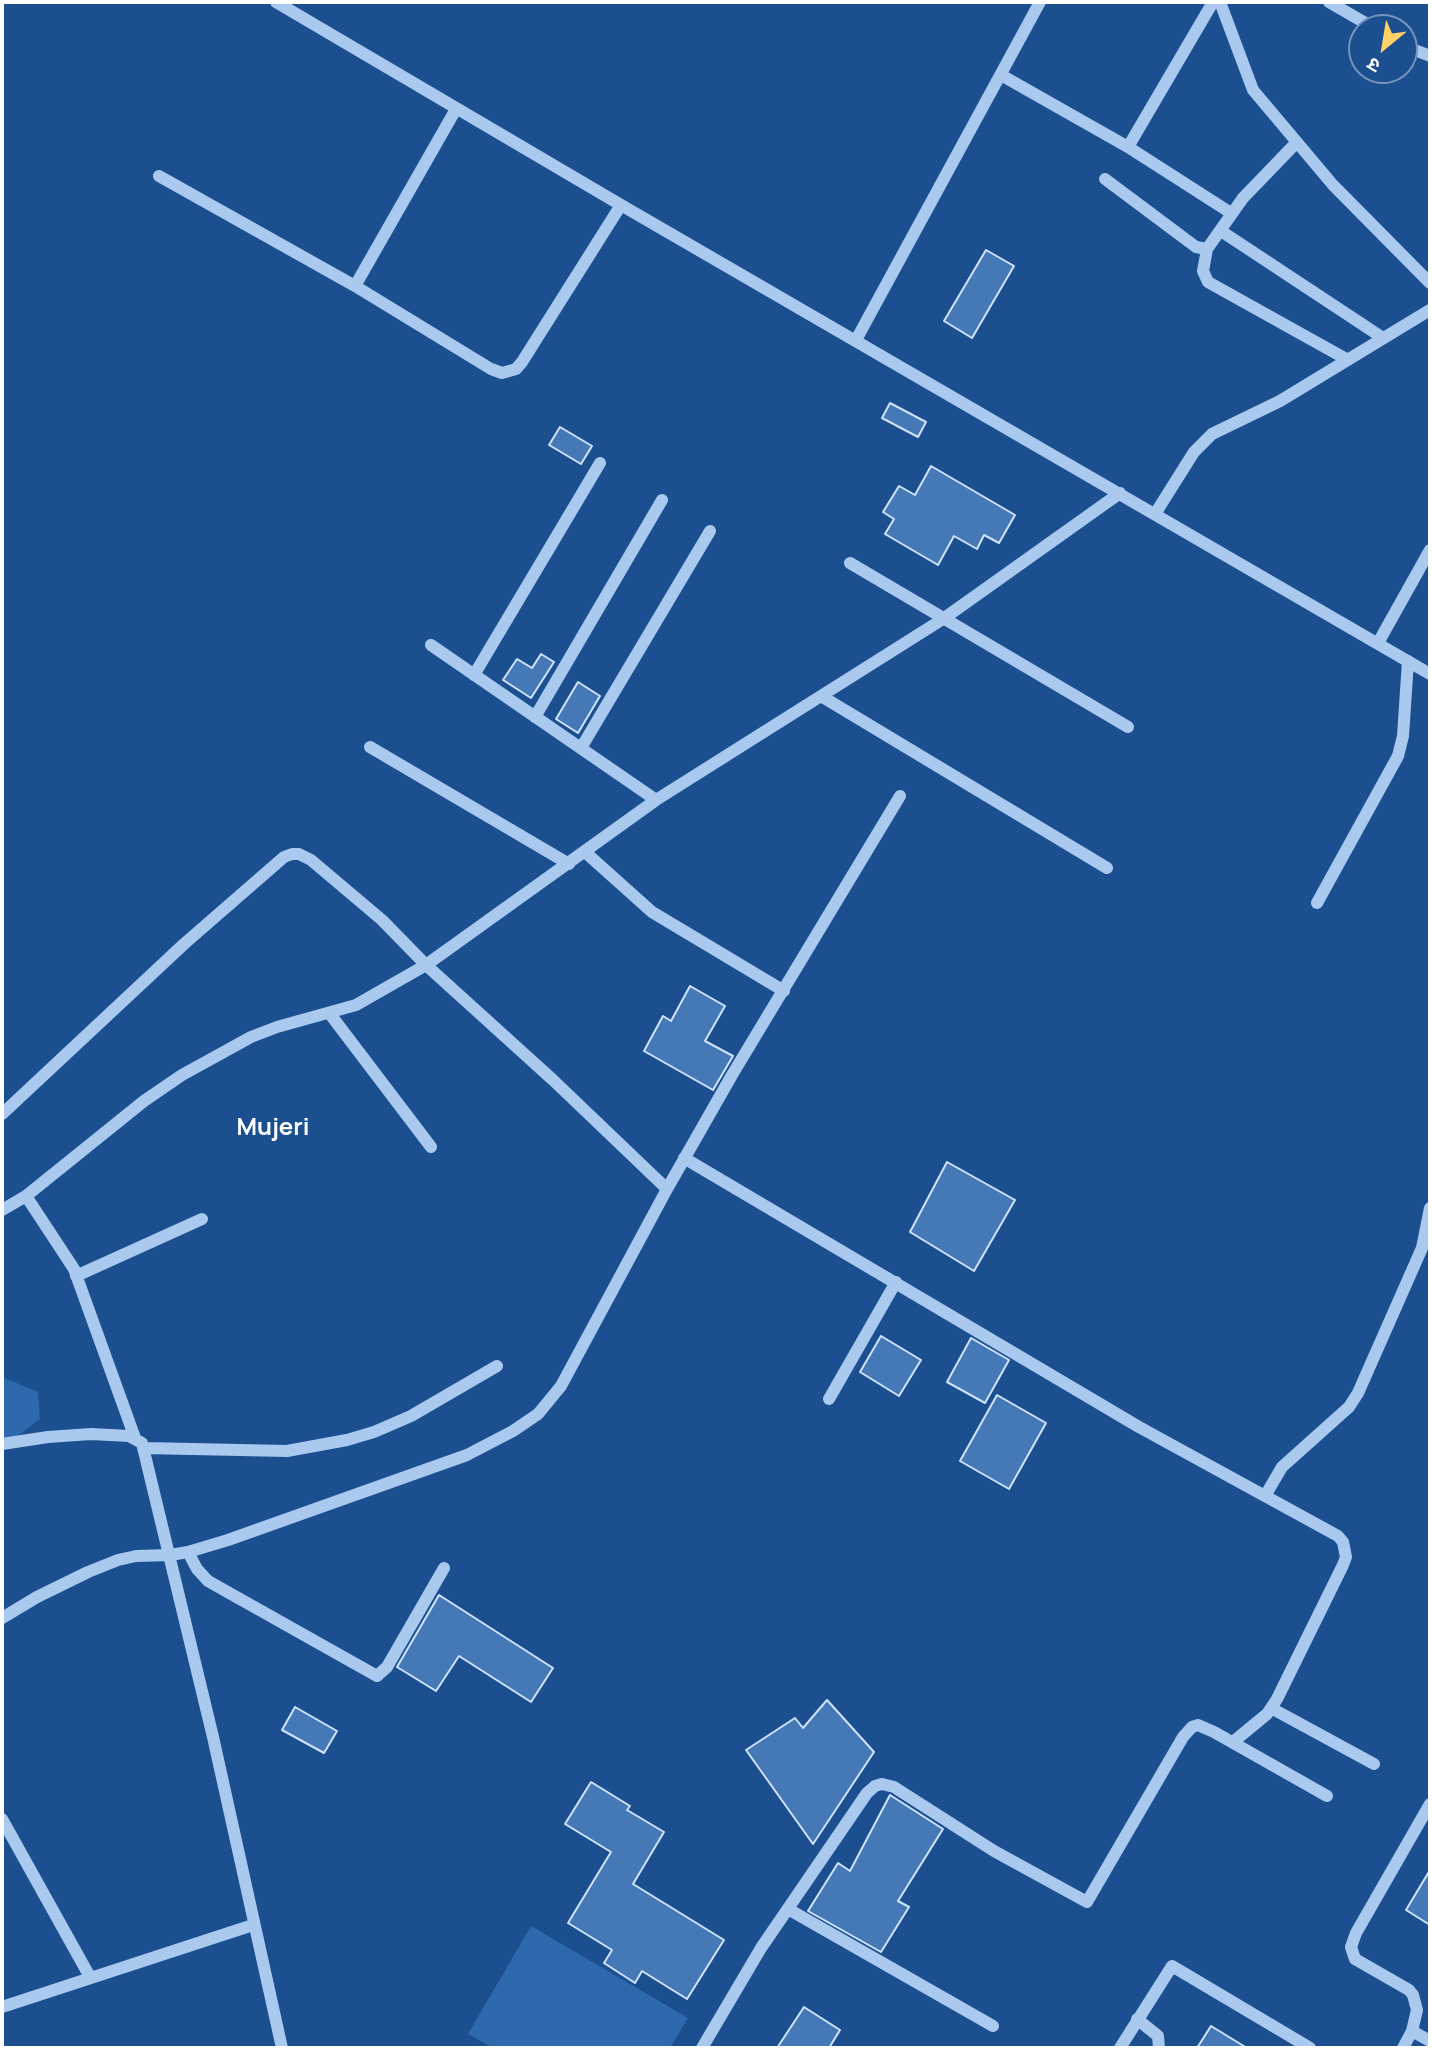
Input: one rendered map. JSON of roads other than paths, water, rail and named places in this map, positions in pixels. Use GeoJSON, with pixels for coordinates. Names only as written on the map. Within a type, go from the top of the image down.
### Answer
{"type":"FeatureCollection","features":[{"type":"Feature","properties":{"kind":"street"},"geometry":{"type":"LineString","coordinates":[[276,2],[1430,674]]}},
{"type":"Feature","properties":{"kind":"street"},"geometry":{"type":"LineString","coordinates":[[856,340],[1040,2]]}},
{"type":"Feature","properties":{"kind":"street"},"geometry":{"type":"LineString","coordinates":[[1128,147],[1213,2]]}},
{"type":"Feature","properties":{"kind":"street"},"geometry":{"type":"LineString","coordinates":[[1220,2],[1253,90],[1333,185],[1430,283]]}},
{"type":"Feature","properties":{"kind":"street"},"geometry":{"type":"LineString","coordinates":[[1329,2],[1350,14]]}},
{"type":"Feature","properties":{"kind":"street"},"geometry":{"type":"LineString","coordinates":[[1001,75],[1128,147],[1231,214]]}},
{"type":"Feature","properties":{"kind":"street"},"geometry":{"type":"LineString","coordinates":[[355,286],[456,109]]}},
{"type":"Feature","properties":{"kind":"street"},"geometry":{"type":"LineString","coordinates":[[1297,142],[1258,181],[1231,214],[1207,249],[1203,271],[1208,282],[1348,360]]}},
{"type":"Feature","properties":{"kind":"street"},"geometry":{"type":"LineString","coordinates":[[159,176],[355,286],[491,369],[502,373],[510,372],[522,362],[621,205]]}},
{"type":"Feature","properties":{"kind":"street"},"geometry":{"type":"LineString","coordinates":[[1105,179],[1196,247],[1207,249]]}},
{"type":"Feature","properties":{"kind":"street"},"geometry":{"type":"LineString","coordinates":[[1220,231],[1383,338]]}},
{"type":"Feature","properties":{"kind":"street"},"geometry":{"type":"LineString","coordinates":[[1155,514],[1194,452],[1212,434],[1222,427],[1259,412],[1430,310]]}},
{"type":"Feature","properties":{"kind":"street"},"geometry":{"type":"LineString","coordinates":[[474,675],[600,463]]}},
{"type":"Feature","properties":{"kind":"street"},"geometry":{"type":"LineString","coordinates":[[2,1210],[26,1196],[123,1117],[182,1075],[251,1037],[367,1000],[426,965],[656,800],[943,619],[1120,493]]}},
{"type":"Feature","properties":{"kind":"street"},"geometry":{"type":"LineString","coordinates":[[535,717],[662,500]]}},
{"type":"Feature","properties":{"kind":"street"},"geometry":{"type":"LineString","coordinates":[[581,748],[710,531]]}},
{"type":"Feature","properties":{"kind":"street"},"geometry":{"type":"LineString","coordinates":[[1378,643],[1430,550]]}},
{"type":"Feature","properties":{"kind":"street"},"geometry":{"type":"LineString","coordinates":[[850,563],[1128,727]]}},
{"type":"Feature","properties":{"kind":"street"},"geometry":{"type":"LineString","coordinates":[[431,645],[656,800]]}},
{"type":"Feature","properties":{"kind":"street"},"geometry":{"type":"LineString","coordinates":[[1317,903],[1398,756],[1403,736],[1408,661]]}},
{"type":"Feature","properties":{"kind":"street"},"geometry":{"type":"LineString","coordinates":[[821,696],[1107,868]]}},
{"type":"Feature","properties":{"kind":"street"},"geometry":{"type":"LineString","coordinates":[[370,747],[569,864]]}},
{"type":"Feature","properties":{"kind":"street"},"geometry":{"type":"LineString","coordinates":[[2,1618],[37,1597],[118,1560],[188,1552],[467,1455],[513,1431],[538,1414],[568,1374],[684,1158],[900,796]]}},
{"type":"Feature","properties":{"kind":"street"},"geometry":{"type":"LineString","coordinates":[[585,852],[652,912],[784,991]]}},
{"type":"Feature","properties":{"kind":"street"},"geometry":{"type":"LineString","coordinates":[[2,1114],[184,944],[284,857],[292,854],[311,860],[382,920],[426,965],[667,1189]]}},
{"type":"Feature","properties":{"kind":"street"},"geometry":{"type":"LineString","coordinates":[[330,1014],[431,1147]]}},
{"type":"Feature","properties":{"kind":"street"},"geometry":{"type":"LineString","coordinates":[[684,1158],[1139,1427],[1338,1536],[1343,1542],[1346,1557],[1272,1708],[1233,1742]]}},
{"type":"Feature","properties":{"kind":"street"},"geometry":{"type":"LineString","coordinates":[[26,1196],[68,1258],[135,1438],[144,1448],[213,1737],[282,2048]]}},
{"type":"Feature","properties":{"kind":"street"},"geometry":{"type":"LineString","coordinates":[[1265,1496],[1282,1467],[1349,1407],[1358,1393],[1419,1256],[1430,1208]]}},
{"type":"Feature","properties":{"kind":"street"},"geometry":{"type":"LineString","coordinates":[[76,1276],[202,1219]]}},
{"type":"Feature","properties":{"kind":"street"},"geometry":{"type":"LineString","coordinates":[[829,1399],[896,1282]]}},
{"type":"Feature","properties":{"kind":"street"},"geometry":{"type":"LineString","coordinates":[[144,1448],[287,1451],[347,1440],[411,1416],[497,1366]]}},
{"type":"Feature","properties":{"kind":"street"},"geometry":{"type":"LineString","coordinates":[[2,1444],[91,1434],[135,1438]]}},
{"type":"Feature","properties":{"kind":"street"},"geometry":{"type":"LineString","coordinates":[[188,1552],[197,1569],[208,1581],[377,1676],[387,1667],[444,1568]]}},
{"type":"Feature","properties":{"kind":"street"},"geometry":{"type":"LineString","coordinates":[[1272,1708],[1374,1764]]}},
{"type":"Feature","properties":{"kind":"street"},"geometry":{"type":"LineString","coordinates":[[702,2048],[761,1948],[867,1793],[882,1784],[894,1787],[993,1851],[1087,1902],[1187,1732],[1198,1725],[1327,1796]]}},
{"type":"Feature","properties":{"kind":"street"},"geometry":{"type":"LineString","coordinates":[[1403,2048],[1412,2031],[1417,2010],[1413,1995],[1409,1990],[1354,1959],[1351,1947],[1356,1933],[1430,1804]]}},
{"type":"Feature","properties":{"kind":"street"},"geometry":{"type":"LineString","coordinates":[[2,1819],[90,1977]]}},
{"type":"Feature","properties":{"kind":"street"},"geometry":{"type":"LineString","coordinates":[[788,1909],[993,2026]]}},
{"type":"Feature","properties":{"kind":"street"},"geometry":{"type":"LineString","coordinates":[[2,2007],[253,1925]]}},
{"type":"Feature","properties":{"kind":"street"},"geometry":{"type":"LineString","coordinates":[[1120,2048],[1172,1966],[1310,2048]]}},
{"type":"Feature","properties":{"kind":"street"},"geometry":{"type":"LineString","coordinates":[[1137,2019],[1158,2036],[1159,2048]]}},
{"type":"Feature","properties":{"kind":"street"},"geometry":{"type":"LineString","coordinates":[[1412,2031],[1430,2041]]}},
{"type":"Feature","properties":{"kind":"district","name":"Mujeri"},"geometry":{"type":"Point","coordinates":[273,1128]}}]}
